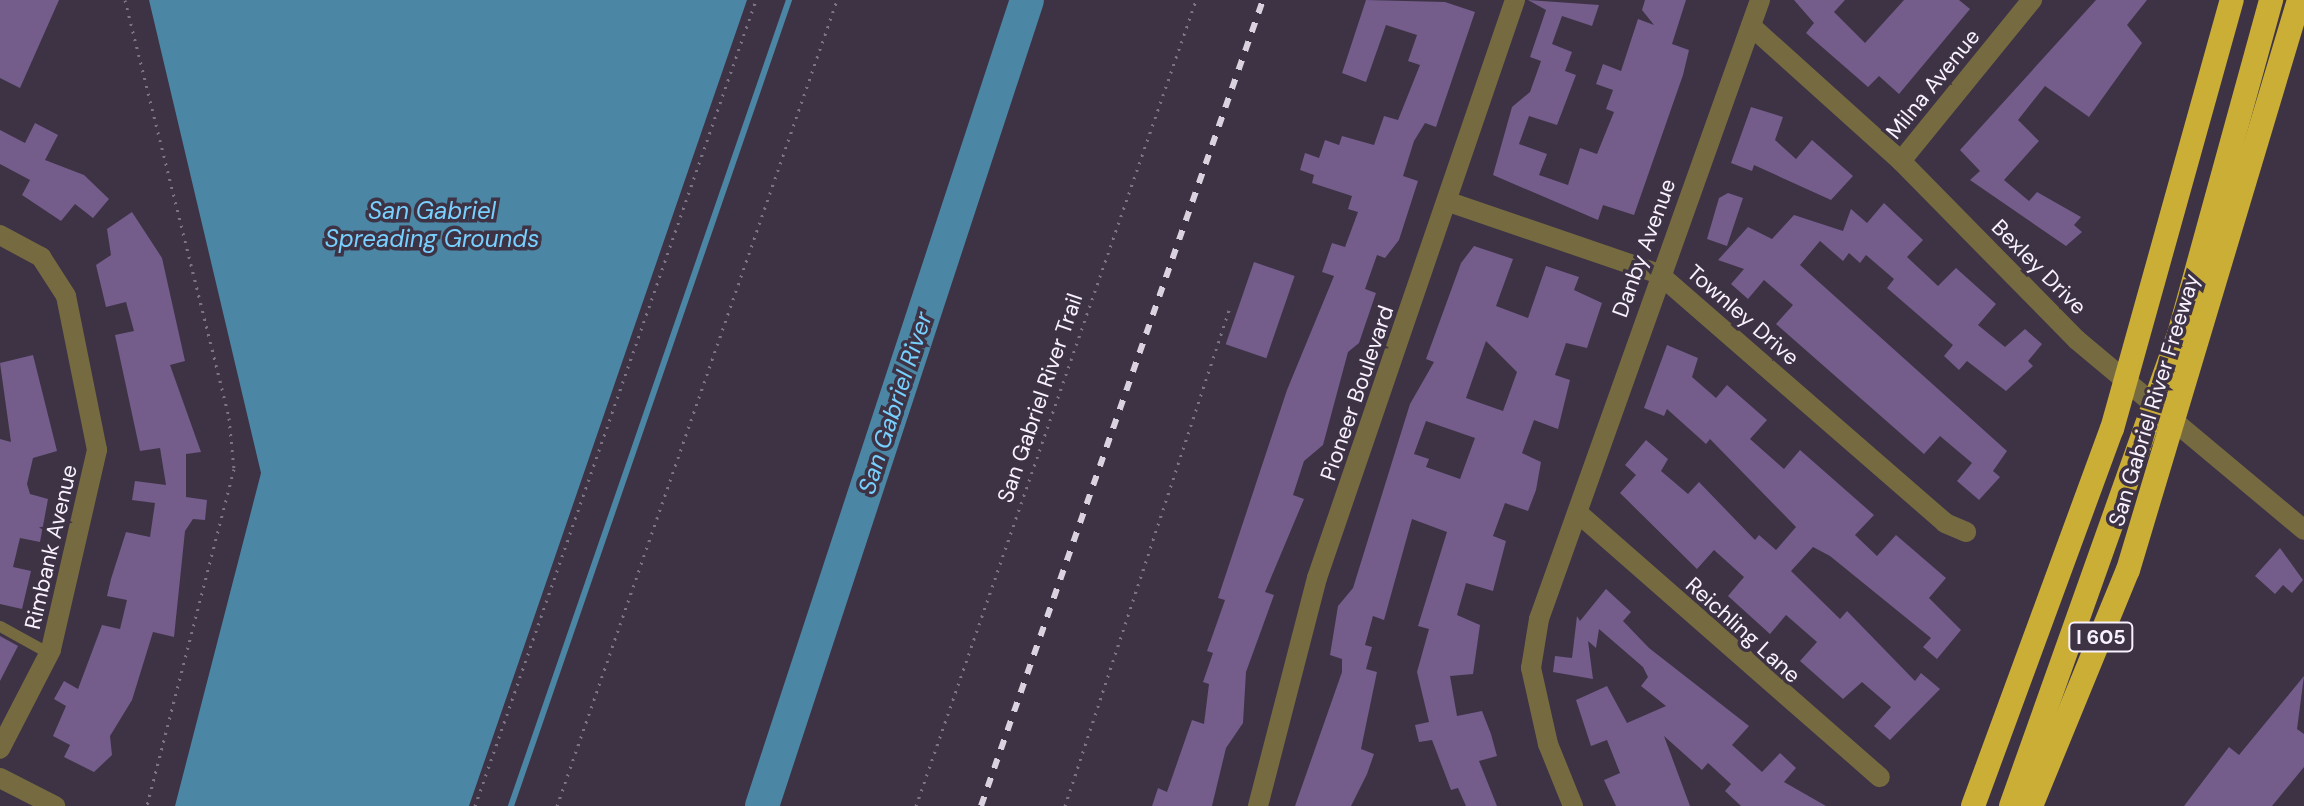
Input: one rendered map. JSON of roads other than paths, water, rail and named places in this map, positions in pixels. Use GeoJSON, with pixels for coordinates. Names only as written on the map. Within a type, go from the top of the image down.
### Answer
{"type":"FeatureCollection","features":[{"type":"Feature","properties":{"kind":"highway","name":"San Gabriel River Freeway"},"geometry":{"type":"LineString","coordinates":[[2031,806],[2128,570],[2147,310],[2232,0]]}},
{"type":"Feature","properties":{"kind":"highway"},"geometry":{"type":"LineString","coordinates":[[2173,333],[2255,0]]}},
{"type":"Feature","properties":{"kind":"highway"},"geometry":{"type":"LineString","coordinates":[[2011,806],[2137,446],[2271,0]]}},
{"type":"Feature","properties":{"kind":"highway","name":"San Gabriel River Freeway"},"geometry":{"type":"LineString","coordinates":[[1973,806],[2084,512],[2137,446],[2197,354],[2285,63],[2299,0]]}},
{"type":"Feature","properties":{"kind":"highway"},"geometry":{"type":"LineString","coordinates":[[2285,63],[2304,16]]}},
{"type":"Feature","properties":{"kind":"street","name":"Pioneer Boulevard"},"geometry":{"type":"LineString","coordinates":[[1258,806],[1317,578],[1449,202],[1515,0]]}},
{"type":"Feature","properties":{"kind":"street","name":"Danby Avenue"},"geometry":{"type":"LineString","coordinates":[[1573,806],[1548,744],[1531,668],[1539,619],[1659,274],[1760,0]]}},
{"type":"Feature","properties":{"kind":"street","name":"Milna Avenue"},"geometry":{"type":"LineString","coordinates":[[1901,161],[2032,0]]}},
{"type":"Feature","properties":{"kind":"street","name":"Bexley Drive"},"geometry":{"type":"LineString","coordinates":[[1751,26],[1901,161],[2077,340],[2304,530]]}},
{"type":"Feature","properties":{"kind":"street","name":"Townley Drive"},"geometry":{"type":"LineString","coordinates":[[1449,202],[1659,274],[1945,523],[1966,532]]}},
{"type":"Feature","properties":{"kind":"street","name":"Rimbank Avenue"},"geometry":{"type":"LineString","coordinates":[[0,235],[41,257],[66,296],[97,450],[49,653],[0,749]]}},
{"type":"Feature","properties":{"kind":"street","name":"Reichling Lane"},"geometry":{"type":"LineString","coordinates":[[1578,513],[1880,777]]}},
{"type":"Feature","properties":{"kind":"street"},"geometry":{"type":"LineString","coordinates":[[0,778],[55,806]]}},
{"type":"Feature","properties":{"kind":"lane"},"geometry":{"type":"LineString","coordinates":[[0,626],[49,653]]}},
{"type":"Feature","properties":{"kind":"water","name":"San Gabriel Spreading Grounds"},"geometry":{"type":"Polygon","coordinates":[[[149,0],[747,0],[469,806],[175,806],[261,473],[149,0]]]}},
{"type":"Feature","properties":{"kind":"waterway"},"geometry":{"type":"LineString","coordinates":[[511,806],[789,0]]}},
{"type":"Feature","properties":{"kind":"waterway","name":"San Gabriel River"},"geometry":{"type":"LineString","coordinates":[[762,806],[1027,0]]}},
{"type":"Feature","properties":{"kind":"railway"},"geometry":{"type":"LineString","coordinates":[[981,806],[1263,0]]}}]}
